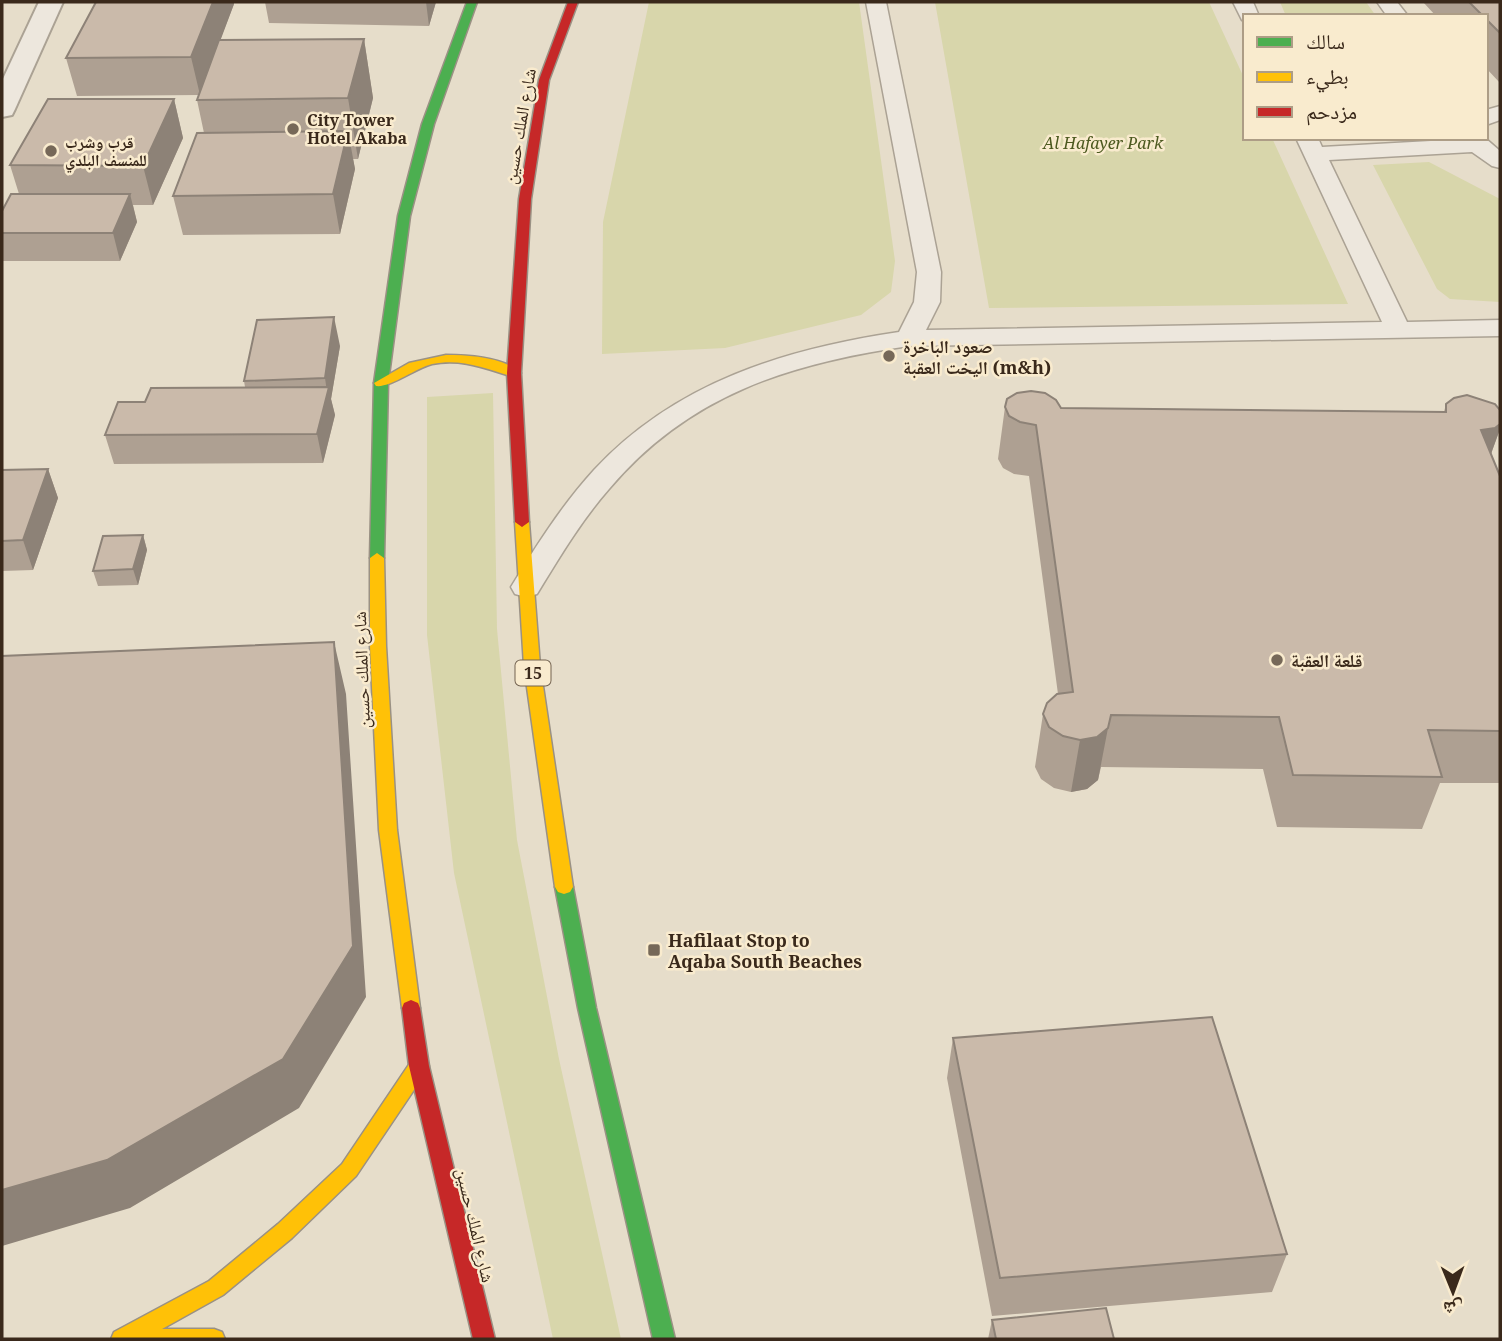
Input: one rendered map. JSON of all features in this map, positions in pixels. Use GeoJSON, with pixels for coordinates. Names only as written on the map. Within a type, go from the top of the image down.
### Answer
{"type":"FeatureCollection","features":[{"type":"Feature","properties":{"kind":"main road","name":"شارع الملك حسين"},"geometry":{"type":"LineString","coordinates":[[472,2],[428,124],[404,216],[382,383],[377,549],[378,646],[388,830],[419,1066],[484,1339]]}},
{"type":"Feature","properties":{"kind":"main road","name":"شارع الملك حسين"},"geometry":{"type":"LineString","coordinates":[[573,2],[544,80],[525,199],[514,373],[526,587],[532,666],[555,836],[587,1008],[664,1339]]}},
{"type":"Feature","properties":{"kind":"main road"},"geometry":{"type":"LineString","coordinates":[[382,383],[408,366],[437,359],[493,362],[514,373]]}},
{"type":"Feature","properties":{"kind":"main road"},"geometry":{"type":"LineString","coordinates":[[122,1339],[216,1288],[285,1231],[349,1170],[419,1066]]}},
{"type":"Feature","properties":{"kind":"main road"},"geometry":{"type":"LineString","coordinates":[[147,1339],[215,1339]]}},
{"type":"Feature","properties":{"kind":"street"},"geometry":{"type":"LineString","coordinates":[[2,109],[51,2]]}},
{"type":"Feature","properties":{"kind":"lane"},"geometry":{"type":"LineString","coordinates":[[876,2],[929,272],[927,302],[908,338]]}},
{"type":"Feature","properties":{"kind":"lane"},"geometry":{"type":"LineString","coordinates":[[1398,329],[1311,146],[1476,141],[1500,161]]}},
{"type":"Feature","properties":{"kind":"lane"},"geometry":{"type":"LineString","coordinates":[[526,587],[575,512],[601,480],[642,441],[688,406],[719,388],[763,368],[797,357],[842,347],[908,338],[1500,328]]}},
{"type":"Feature","properties":{"kind":"green space"},"geometry":{"type":"Polygon","coordinates":[[[649,2],[859,2],[895,261],[891,292],[861,315],[725,348],[602,354],[603,222],[649,2]]]}},
{"type":"Feature","properties":{"kind":"green space","name":"Al Hafayer Park"},"geometry":{"type":"Polygon","coordinates":[[[935,2],[1209,2],[1243,76],[1243,140],[1273,140],[1348,304],[989,308],[935,2]]]}},
{"type":"Feature","properties":{"kind":"green space"},"geometry":{"type":"Polygon","coordinates":[[[1280,2],[1366,2],[1375,14],[1285,14],[1280,2]]]}},
{"type":"Feature","properties":{"kind":"green space"},"geometry":{"type":"Polygon","coordinates":[[[1429,162],[1500,199],[1500,302],[1450,299],[1437,289],[1373,165],[1429,162]]]}},
{"type":"Feature","properties":{"kind":"green space"},"geometry":{"type":"Polygon","coordinates":[[[493,393],[497,629],[517,840],[559,1059],[621,1339],[553,1339],[454,873],[427,635],[427,397],[493,393]]]}},
{"type":"Feature","properties":{"kind":"building"},"geometry":{"type":"Polygon","coordinates":[[[96,2],[213,2],[191,57],[66,58],[96,2]]]}},
{"type":"Feature","properties":{"kind":"building"},"geometry":{"type":"Polygon","coordinates":[[[1469,2],[1500,2],[1500,33],[1488,21],[1488,14],[1481,14],[1469,2]]]}},
{"type":"Feature","properties":{"kind":"building"},"geometry":{"type":"Polygon","coordinates":[[[364,39],[348,98],[197,100],[219,40],[364,39]]]}},
{"type":"Feature","properties":{"kind":"building"},"geometry":{"type":"Polygon","coordinates":[[[48,99],[174,99],[143,166],[10,165],[48,99]]]}},
{"type":"Feature","properties":{"kind":"building"},"geometry":{"type":"Polygon","coordinates":[[[348,131],[333,194],[173,196],[197,133],[348,131]]]}},
{"type":"Feature","properties":{"kind":"building"},"geometry":{"type":"Polygon","coordinates":[[[11,194],[130,194],[113,233],[2,233],[2,211],[11,194]]]}},
{"type":"Feature","properties":{"kind":"building"},"geometry":{"type":"Polygon","coordinates":[[[334,317],[325,378],[244,381],[257,320],[334,317]]]}},
{"type":"Feature","properties":{"kind":"building"},"geometry":{"type":"Polygon","coordinates":[[[329,387],[317,434],[105,435],[118,402],[145,402],[151,388],[329,387]]]}},
{"type":"Feature","properties":{"kind":"building","name":"قلعة العقبة"},"geometry":{"type":"Polygon","coordinates":[[[1017,393],[1045,393],[1056,400],[1061,408],[1446,412],[1446,404],[1454,398],[1467,395],[1495,404],[1500,410],[1500,424],[1495,428],[1481,430],[1500,476],[1500,731],[1428,730],[1442,777],[1293,775],[1279,717],[1111,715],[1108,728],[1097,737],[1080,740],[1063,736],[1049,727],[1043,714],[1047,703],[1057,694],[1073,692],[1036,425],[1020,422],[1009,416],[1005,407],[1007,399],[1017,393]]]}},
{"type":"Feature","properties":{"kind":"building"},"geometry":{"type":"Polygon","coordinates":[[[48,469],[23,540],[2,541],[2,470],[48,469]]]}},
{"type":"Feature","properties":{"kind":"building"},"geometry":{"type":"Polygon","coordinates":[[[143,535],[133,569],[93,571],[103,536],[143,535]]]}},
{"type":"Feature","properties":{"kind":"building"},"geometry":{"type":"Polygon","coordinates":[[[334,642],[353,946],[283,1059],[107,1160],[2,1190],[2,656],[334,642]]]}},
{"type":"Feature","properties":{"kind":"building"},"geometry":{"type":"Polygon","coordinates":[[[1212,1017],[1287,1254],[1000,1278],[953,1038],[1212,1017]]]}},
{"type":"Feature","properties":{"kind":"building"},"geometry":{"type":"Polygon","coordinates":[[[1106,1308],[1114,1339],[996,1339],[992,1320],[1106,1308]]]}},
{"type":"Feature","properties":{"kind":"traffic: fast"},"geometry":{"type":"LineString","coordinates":[[377,558],[381,383],[404,216],[428,124],[472,2]]}},
{"type":"Feature","properties":{"kind":"traffic: fast"},"geometry":{"type":"LineString","coordinates":[[564,887],[587,1008],[664,1339]]}},
{"type":"Feature","properties":{"kind":"traffic: slow"},"geometry":{"type":"LineString","coordinates":[[381,383],[413,366],[446,358],[479,361],[514,373]]}},
{"type":"Feature","properties":{"kind":"traffic: slow"},"geometry":{"type":"LineString","coordinates":[[522,522],[532,666],[564,887]]}},
{"type":"Feature","properties":{"kind":"traffic: slow"},"geometry":{"type":"LineString","coordinates":[[377,558],[378,646],[388,830],[411,1008]]}},
{"type":"Feature","properties":{"kind":"traffic: slow"},"geometry":{"type":"LineString","coordinates":[[122,1339],[216,1288],[285,1231],[349,1170],[419,1066]]}},
{"type":"Feature","properties":{"kind":"traffic: slow"},"geometry":{"type":"LineString","coordinates":[[147,1339],[214,1339]]}},
{"type":"Feature","properties":{"kind":"traffic: jam"},"geometry":{"type":"LineString","coordinates":[[522,522],[514,373],[525,199],[544,80],[573,2]]}},
{"type":"Feature","properties":{"kind":"traffic: jam"},"geometry":{"type":"LineString","coordinates":[[411,1008],[419,1066],[484,1339]]}},
{"type":"Feature","properties":{"kind":"place","name":"City Tower Hotel Akaba"},"geometry":{"type":"Point","coordinates":[293,129]}},
{"type":"Feature","properties":{"kind":"place","name":"قرب وشرب للمنسف البلدي"},"geometry":{"type":"Point","coordinates":[51,151]}},
{"type":"Feature","properties":{"kind":"place","name":"صعود الباخرة اليخت العقبة (m&h)"},"geometry":{"type":"Point","coordinates":[889,356]}},
{"type":"Feature","properties":{"kind":"place","name":"قلعة العقبة"},"geometry":{"type":"Point","coordinates":[1277,660]}},
{"type":"Feature","properties":{"kind":"place","name":"Hafilaat Stop to Aqaba South Beaches"},"geometry":{"type":"Point","coordinates":[654,950]}}]}
